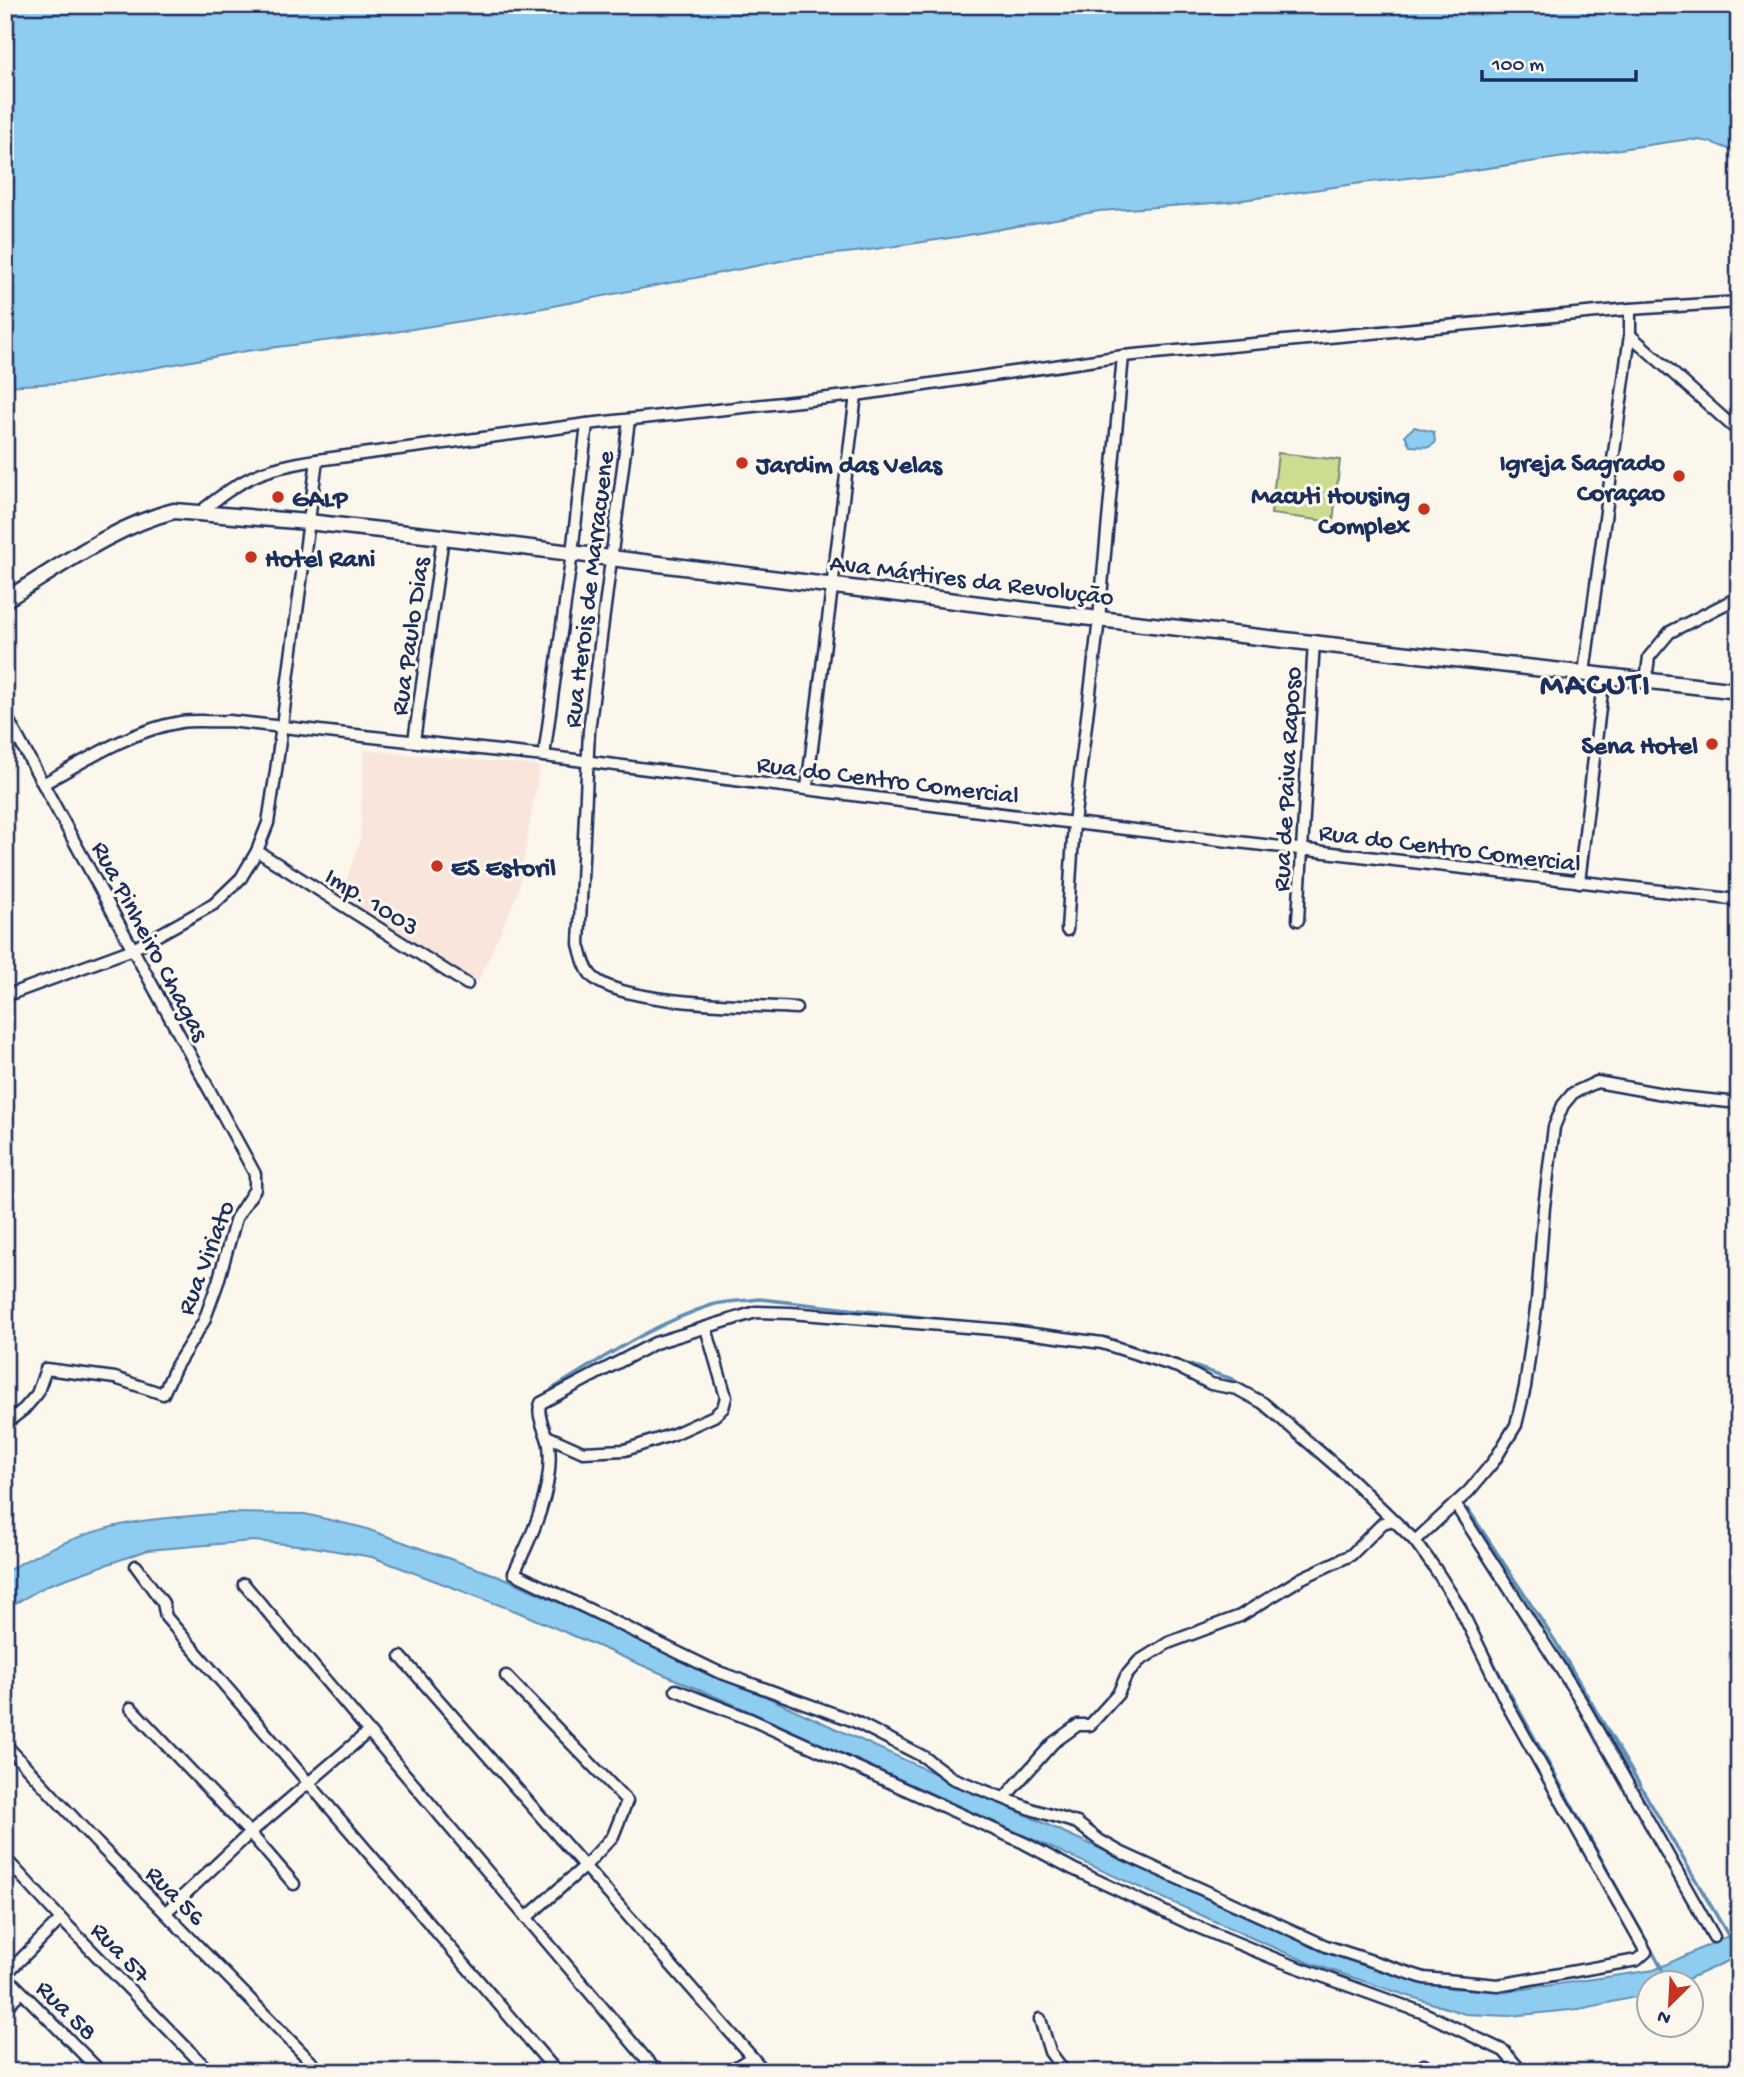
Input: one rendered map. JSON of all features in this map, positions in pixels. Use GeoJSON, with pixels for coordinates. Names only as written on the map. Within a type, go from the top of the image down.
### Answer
{"type":"FeatureCollection","features":[{"type":"Feature","properties":{"kind":"street"},"geometry":{"type":"LineString","coordinates":[[199,513],[249,477],[280,465],[587,424],[856,395],[1123,356],[1630,309],[1739,302]]}},
{"type":"Feature","properties":{"kind":"street"},"geometry":{"type":"LineString","coordinates":[[1584,673],[1630,335],[1630,309]]}},
{"type":"Feature","properties":{"kind":"street"},"geometry":{"type":"LineString","coordinates":[[1630,335],[1739,432]]}},
{"type":"Feature","properties":{"kind":"street"},"geometry":{"type":"LineString","coordinates":[[1067,930],[1074,823],[1099,619],[1123,356]]}},
{"type":"Feature","properties":{"kind":"street"},"geometry":{"type":"LineString","coordinates":[[807,788],[856,395]]}},
{"type":"Feature","properties":{"kind":"street","name":"Rua Herois de Marracuene"},"geometry":{"type":"LineString","coordinates":[[629,420],[593,696],[579,944],[593,978],[620,993],[686,1001],[796,1008]]}},
{"type":"Feature","properties":{"kind":"street","name":"Rua Herois de Marracuene"},"geometry":{"type":"LineString","coordinates":[[544,756],[587,424]]}},
{"type":"Feature","properties":{"kind":"street"},"geometry":{"type":"LineString","coordinates":[[5,996],[133,949],[214,904],[241,878],[257,851],[268,822],[283,726],[317,460]]}},
{"type":"Feature","properties":{"kind":"street","name":"Ava Mártires da Revolução"},"geometry":{"type":"LineString","coordinates":[[5,600],[96,545],[153,516],[174,511],[443,537],[1099,619],[1314,641],[1739,691]]}},
{"type":"Feature","properties":{"kind":"street","name":"Rua Paulo Dias"},"geometry":{"type":"LineString","coordinates":[[414,741],[443,537]]}},
{"type":"Feature","properties":{"kind":"street"},"geometry":{"type":"LineString","coordinates":[[1646,680],[1649,657],[1670,632],[1739,597]]}},
{"type":"Feature","properties":{"kind":"street","name":"Rua de Paiva Raposo"},"geometry":{"type":"LineString","coordinates":[[1298,920],[1314,641]]}},
{"type":"Feature","properties":{"kind":"street"},"geometry":{"type":"LineString","coordinates":[[1579,882],[1604,675]]}},
{"type":"Feature","properties":{"kind":"street","name":"Rua Pinheiro Chagas"},"geometry":{"type":"LineString","coordinates":[[5,714],[255,1174],[255,1189]]}},
{"type":"Feature","properties":{"kind":"street","name":"Rua do Centro Comercial"},"geometry":{"type":"LineString","coordinates":[[43,783],[103,751],[147,732],[181,722],[229,721],[544,756],[1074,823],[1739,900]]}},
{"type":"Feature","properties":{"kind":"street","name":"Imp. 1003"},"geometry":{"type":"LineString","coordinates":[[257,851],[467,984]]}},
{"type":"Feature","properties":{"kind":"street"},"geometry":{"type":"LineString","coordinates":[[1415,1541],[1455,1504],[1494,1461],[1516,1425],[1525,1387],[1537,1301],[1544,1207],[1554,1126],[1563,1105],[1573,1093],[1597,1082],[1680,1097],[1739,1103]]}},
{"type":"Feature","properties":{"kind":"street","name":"Rua Viriato"},"geometry":{"type":"LineString","coordinates":[[5,1424],[37,1394],[46,1369],[116,1378],[163,1394],[176,1366],[204,1321],[236,1218],[255,1189]]}},
{"type":"Feature","properties":{"kind":"street"},"geometry":{"type":"LineString","coordinates":[[756,1312],[790,1312],[1004,1330],[1102,1343],[1178,1367],[1211,1384],[1250,1394],[1295,1429],[1415,1541],[1460,1608],[1509,1708],[1646,1952],[1637,1960],[1498,1985],[1424,1978],[1326,1945],[1121,1852],[1077,1823],[1034,1810],[952,1778],[924,1757],[854,1720],[716,1671],[514,1573],[527,1546],[546,1486],[549,1466],[547,1436],[539,1412],[541,1403],[655,1343],[706,1328],[756,1312]]}},
{"type":"Feature","properties":{"kind":"street"},"geometry":{"type":"LineString","coordinates":[[547,1436],[583,1452],[625,1450],[674,1434],[714,1416],[723,1408],[726,1398],[706,1328]]}},
{"type":"Feature","properties":{"kind":"street"},"geometry":{"type":"LineString","coordinates":[[1455,1504],[1578,1696],[1714,1937]]}},
{"type":"Feature","properties":{"kind":"street"},"geometry":{"type":"LineString","coordinates":[[1005,1797],[1053,1743],[1078,1725],[1090,1725],[1114,1699],[1126,1676],[1139,1661],[1168,1643],[1240,1616],[1302,1578],[1351,1555],[1383,1523],[1393,1520]]}},
{"type":"Feature","properties":{"kind":"street"},"geometry":{"type":"LineString","coordinates":[[136,1566],[163,1603],[166,1617],[557,2072]]}},
{"type":"Feature","properties":{"kind":"street"},"geometry":{"type":"LineString","coordinates":[[244,1584],[657,2072]]}},
{"type":"Feature","properties":{"kind":"street"},"geometry":{"type":"LineString","coordinates":[[401,1657],[765,2072]]}},
{"type":"Feature","properties":{"kind":"street"},"geometry":{"type":"LineString","coordinates":[[506,1676],[627,1801],[614,1836],[585,1866],[526,1918]]}},
{"type":"Feature","properties":{"kind":"street"},"geometry":{"type":"LineString","coordinates":[[676,1690],[752,1720],[1024,1843],[1188,1923],[1283,1962],[1424,2013],[1504,2051],[1522,2072]]}},
{"type":"Feature","properties":{"kind":"street"},"geometry":{"type":"LineString","coordinates":[[131,1708],[250,1833],[294,1884]]}},
{"type":"Feature","properties":{"kind":"street"},"geometry":{"type":"LineString","coordinates":[[166,1912],[250,1833],[368,1732]]}},
{"type":"Feature","properties":{"kind":"street","name":"Rua 56"},"geometry":{"type":"LineString","coordinates":[[5,1744],[96,1842],[321,2072]]}},
{"type":"Feature","properties":{"kind":"street","name":"Rua 57"},"geometry":{"type":"LineString","coordinates":[[5,1858],[211,2072]]}},
{"type":"Feature","properties":{"kind":"street"},"geometry":{"type":"LineString","coordinates":[[5,1975],[61,1919]]}},
{"type":"Feature","properties":{"kind":"street","name":"Rua 58"},"geometry":{"type":"LineString","coordinates":[[5,1975],[101,2072]]}},
{"type":"Feature","properties":{"kind":"street"},"geometry":{"type":"LineString","coordinates":[[5,2008],[21,1992]]}},
{"type":"Feature","properties":{"kind":"street"},"geometry":{"type":"LineString","coordinates":[[1040,2019],[1050,2052],[1065,2072]]}},
{"type":"Feature","properties":{"kind":"street"},"geometry":{"type":"LineString","coordinates":[[728,2072],[752,2057]]}},
{"type":"Feature","properties":{"kind":"street"},"geometry":{"type":"LineString","coordinates":[[1189,2072],[1192,2068],[1199,2072]]}},
{"type":"Feature","properties":{"kind":"shaded area","name":"ES Estoril"},"geometry":{"type":"Polygon","coordinates":[[[364,750],[540,766],[518,892],[478,982],[341,896],[360,841],[364,750]]]}},
{"type":"Feature","properties":{"kind":"green space"},"geometry":{"type":"Polygon","coordinates":[[[1278,453],[1340,460],[1333,522],[1271,514],[1278,453]]]}},
{"type":"Feature","properties":{"kind":"water"},"geometry":{"type":"Polygon","coordinates":[[[5,5],[1739,5],[1739,153],[1705,141],[1683,140],[1228,202],[1099,211],[957,237],[796,258],[543,308],[394,332],[246,351],[77,382],[5,386],[5,5]]]}},
{"type":"Feature","properties":{"kind":"water"},"geometry":{"type":"Polygon","coordinates":[[[1414,427],[1434,432],[1435,443],[1429,447],[1410,446],[1405,435],[1414,427]]]}},
{"type":"Feature","properties":{"kind":"water"},"geometry":{"type":"Polygon","coordinates":[[[223,1513],[305,1514],[364,1528],[509,1580],[1325,1950],[1383,1970],[1451,1988],[1504,1992],[1636,1973],[1636,1997],[1580,2009],[1510,2016],[1465,2014],[1310,1963],[742,1708],[518,1612],[372,1557],[307,1546],[253,1541],[148,1550],[48,1585],[5,1609],[5,1572],[54,1547],[89,1534],[124,1524],[223,1513]]]}},
{"type":"Feature","properties":{"kind":"water"},"geometry":{"type":"Polygon","coordinates":[[[1739,1931],[1739,1956],[1706,1971],[1706,1968],[1658,1968],[1739,1931]]]}},
{"type":"Feature","properties":{"kind":"waterway"},"geometry":{"type":"LineString","coordinates":[[552,1389],[670,1321],[712,1305],[760,1299],[1108,1338],[1232,1379],[1263,1398]]}},
{"type":"Feature","properties":{"kind":"waterway"},"geometry":{"type":"LineString","coordinates":[[1275,1407],[1322,1448]]}},
{"type":"Feature","properties":{"kind":"waterway"},"geometry":{"type":"LineString","coordinates":[[1468,1509],[1555,1641],[1731,1940]]}},
{"type":"Feature","properties":{"kind":"waterway"},"geometry":{"type":"LineString","coordinates":[[1446,1577],[1661,1968]]}},
{"type":"Feature","properties":{"kind":"place","name":"Jardim das Velas"},"geometry":{"type":"Point","coordinates":[742,463]}},
{"type":"Feature","properties":{"kind":"place","name":"Igreja Sagrado Coraçao"},"geometry":{"type":"Point","coordinates":[1679,476]}},
{"type":"Feature","properties":{"kind":"place","name":"GALP"},"geometry":{"type":"Point","coordinates":[278,497]}},
{"type":"Feature","properties":{"kind":"place","name":"Macuti Housing Complex"},"geometry":{"type":"Point","coordinates":[1424,509]}},
{"type":"Feature","properties":{"kind":"place","name":"Hotel Rani"},"geometry":{"type":"Point","coordinates":[251,557]}},
{"type":"Feature","properties":{"kind":"place","name":"Sena Hotel"},"geometry":{"type":"Point","coordinates":[1712,744]}},
{"type":"Feature","properties":{"kind":"place","name":"ES Estoril"},"geometry":{"type":"Point","coordinates":[437,866]}},
{"type":"Feature","properties":{"kind":"district","name":"MACUTI"},"geometry":{"type":"Point","coordinates":[1596,681]}}]}
